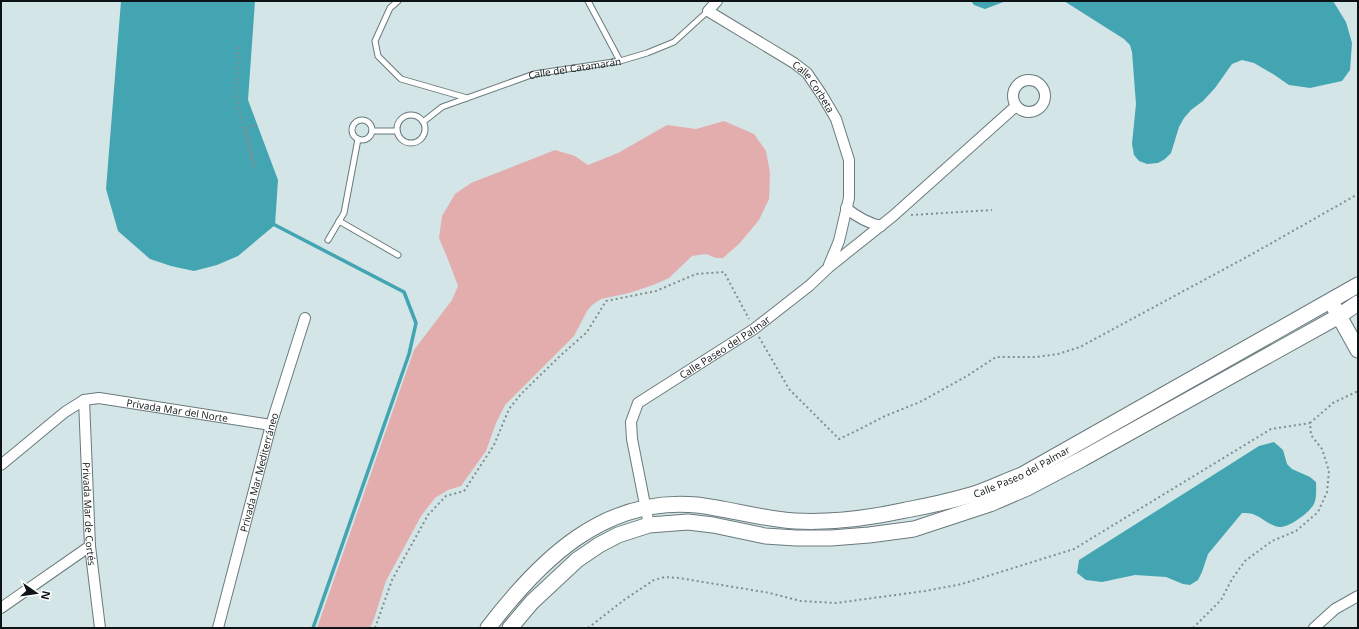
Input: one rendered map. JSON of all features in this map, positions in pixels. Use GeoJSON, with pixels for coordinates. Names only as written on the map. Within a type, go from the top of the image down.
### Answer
{"type":"FeatureCollection","features":[{"type":"Feature","properties":{"kind":"street","name":"Calle del Catamarán"},"geometry":{"type":"LineString","coordinates":[[708,12],[717,1]]}},
{"type":"Feature","properties":{"kind":"street","name":"Calle Corbeta"},"geometry":{"type":"LineString","coordinates":[[708,12],[794,63],[807,74],[836,119],[849,160],[849,198],[838,241],[828,266]]}},
{"type":"Feature","properties":{"kind":"street","name":"Calle Paseo del Palmar"},"geometry":{"type":"LineString","coordinates":[[650,525],[645,507],[632,439],[631,422],[638,403],[754,329],[809,286],[828,266],[893,216],[1016,106]]}},
{"type":"Feature","properties":{"kind":"street"},"geometry":{"type":"LineString","coordinates":[[846,208],[870,224],[881,226]]}},
{"type":"Feature","properties":{"kind":"street"},"geometry":{"type":"LineString","coordinates":[[1352,289],[1356,308]]}},
{"type":"Feature","properties":{"kind":"street","name":"Calle Paseo del Palmar"},"geometry":{"type":"LineString","coordinates":[[488,628],[501,610],[533,575],[571,541],[600,523],[645,507],[696,505],[782,520],[829,521],[867,518],[939,504],[972,494],[1022,475],[1352,289]]}},
{"type":"Feature","properties":{"kind":"street"},"geometry":{"type":"LineString","coordinates":[[1331,301],[1358,350]]}},
{"type":"Feature","properties":{"kind":"street","name":"Calle Paseo del Palmar"},"geometry":{"type":"LineString","coordinates":[[510,628],[532,602],[577,560],[599,545],[618,535],[650,525],[688,522],[713,525],[765,536],[831,538],[861,536],[914,529],[990,504],[1027,488],[1356,308]]}},
{"type":"Feature","properties":{"kind":"street","name":"Privada Mar Mediterráneo"},"geometry":{"type":"LineString","coordinates":[[218,628],[271,425],[305,318]]}},
{"type":"Feature","properties":{"kind":"street","name":"Privada Mar del Norte"},"geometry":{"type":"LineString","coordinates":[[84,400],[99,398],[271,425]]}},
{"type":"Feature","properties":{"kind":"street"},"geometry":{"type":"LineString","coordinates":[[1,464],[65,412],[84,400]]}},
{"type":"Feature","properties":{"kind":"street","name":"Privada Mar de Cortés"},"geometry":{"type":"LineString","coordinates":[[84,400],[90,546],[100,628]]}},
{"type":"Feature","properties":{"kind":"street"},"geometry":{"type":"LineString","coordinates":[[1,608],[90,546]]}},
{"type":"Feature","properties":{"kind":"street"},"geometry":{"type":"LineString","coordinates":[[1314,628],[1335,609],[1358,596]]}},
{"type":"Feature","properties":{"kind":"lane"},"geometry":{"type":"LineString","coordinates":[[398,1],[390,8],[375,41],[378,56],[401,79],[467,98]]}},
{"type":"Feature","properties":{"kind":"lane"},"geometry":{"type":"LineString","coordinates":[[588,1],[620,61]]}},
{"type":"Feature","properties":{"kind":"lane","name":"Calle del Catamarán"},"geometry":{"type":"LineString","coordinates":[[423,122],[442,107],[534,74],[620,61],[647,53],[674,42],[708,12]]}},
{"type":"Feature","properties":{"kind":"lane"},"geometry":{"type":"LineString","coordinates":[[408,115],[417,116],[423,122],[425,130],[419,141],[415,143],[407,143],[400,138],[396,130],[401,119],[408,115]]}},
{"type":"Feature","properties":{"kind":"lane"},"geometry":{"type":"LineString","coordinates":[[359,120],[370,123],[372,131],[369,138],[366,140],[358,139],[353,133],[352,129],[353,125],[359,120]]}},
{"type":"Feature","properties":{"kind":"lane"},"geometry":{"type":"LineString","coordinates":[[372,131],[396,130]]}},
{"type":"Feature","properties":{"kind":"lane"},"geometry":{"type":"LineString","coordinates":[[328,240],[344,213],[358,139]]}},
{"type":"Feature","properties":{"kind":"lane"},"geometry":{"type":"LineString","coordinates":[[339,221],[398,255]]}},
{"type":"Feature","properties":{"kind":"path"},"geometry":{"type":"LineString","coordinates":[[239,48],[236,97],[254,167],[246,129],[258,124]]}},
{"type":"Feature","properties":{"kind":"path"},"geometry":{"type":"LineString","coordinates":[[375,628],[392,580],[428,515],[446,496],[464,491],[494,445],[509,409],[521,394],[587,332],[606,300],[656,291],[696,274],[724,272],[754,329],[789,389],[839,439],[884,416],[920,402],[967,376],[996,357],[1036,357],[1058,354],[1080,347],[1254,253],[1358,194]]}},
{"type":"Feature","properties":{"kind":"path"},"geometry":{"type":"LineString","coordinates":[[893,216],[992,210]]}},
{"type":"Feature","properties":{"kind":"path"},"geometry":{"type":"LineString","coordinates":[[588,628],[624,600],[654,580],[665,577],[770,593],[801,601],[836,603],[925,591],[962,584],[1074,549],[1271,429],[1310,423],[1333,403],[1358,391]]}},
{"type":"Feature","properties":{"kind":"path"},"geometry":{"type":"LineString","coordinates":[[1193,628],[1221,600],[1232,579],[1245,561],[1272,541],[1296,531],[1318,512],[1327,492],[1329,471],[1322,449],[1311,435],[1310,423]]}},
{"type":"Feature","properties":{"kind":"shaded area"},"geometry":{"type":"Polygon","coordinates":[[[724,121],[754,134],[766,151],[770,173],[769,199],[759,220],[739,244],[723,258],[716,258],[706,254],[692,256],[669,278],[629,293],[601,299],[592,305],[587,311],[574,336],[505,405],[496,423],[486,451],[461,486],[448,490],[435,498],[421,516],[386,581],[370,628],[317,628],[414,350],[452,300],[458,286],[439,238],[442,216],[455,194],[471,183],[555,150],[575,156],[588,165],[618,153],[667,125],[696,129],[724,121]]]}},
{"type":"Feature","properties":{"kind":"water"},"geometry":{"type":"Polygon","coordinates":[[[121,1],[255,1],[248,100],[278,180],[275,225],[238,256],[217,265],[194,271],[171,266],[150,259],[118,231],[106,189],[121,1]]]}},
{"type":"Feature","properties":{"kind":"water"},"geometry":{"type":"Polygon","coordinates":[[[971,1],[1006,1],[985,9],[974,5],[971,1]]]}},
{"type":"Feature","properties":{"kind":"water"},"geometry":{"type":"Polygon","coordinates":[[[1064,1],[1333,1],[1346,22],[1352,43],[1350,70],[1342,81],[1310,88],[1289,85],[1254,63],[1242,60],[1232,64],[1215,88],[1184,118],[1179,127],[1171,153],[1158,163],[1147,164],[1139,161],[1134,155],[1132,144],[1136,104],[1132,52],[1130,45],[1124,39],[1064,1]]]}},
{"type":"Feature","properties":{"kind":"water"},"geometry":{"type":"Polygon","coordinates":[[[1274,442],[1283,450],[1287,464],[1292,469],[1310,477],[1316,482],[1316,496],[1314,504],[1299,519],[1283,527],[1279,527],[1253,514],[1242,513],[1208,554],[1198,580],[1190,585],[1183,584],[1166,577],[1135,575],[1102,582],[1086,580],[1077,573],[1079,560],[1259,446],[1274,442]]]}},
{"type":"Feature","properties":{"kind":"waterway"},"geometry":{"type":"LineString","coordinates":[[275,225],[404,292],[416,323],[409,354],[313,628]]}}]}
